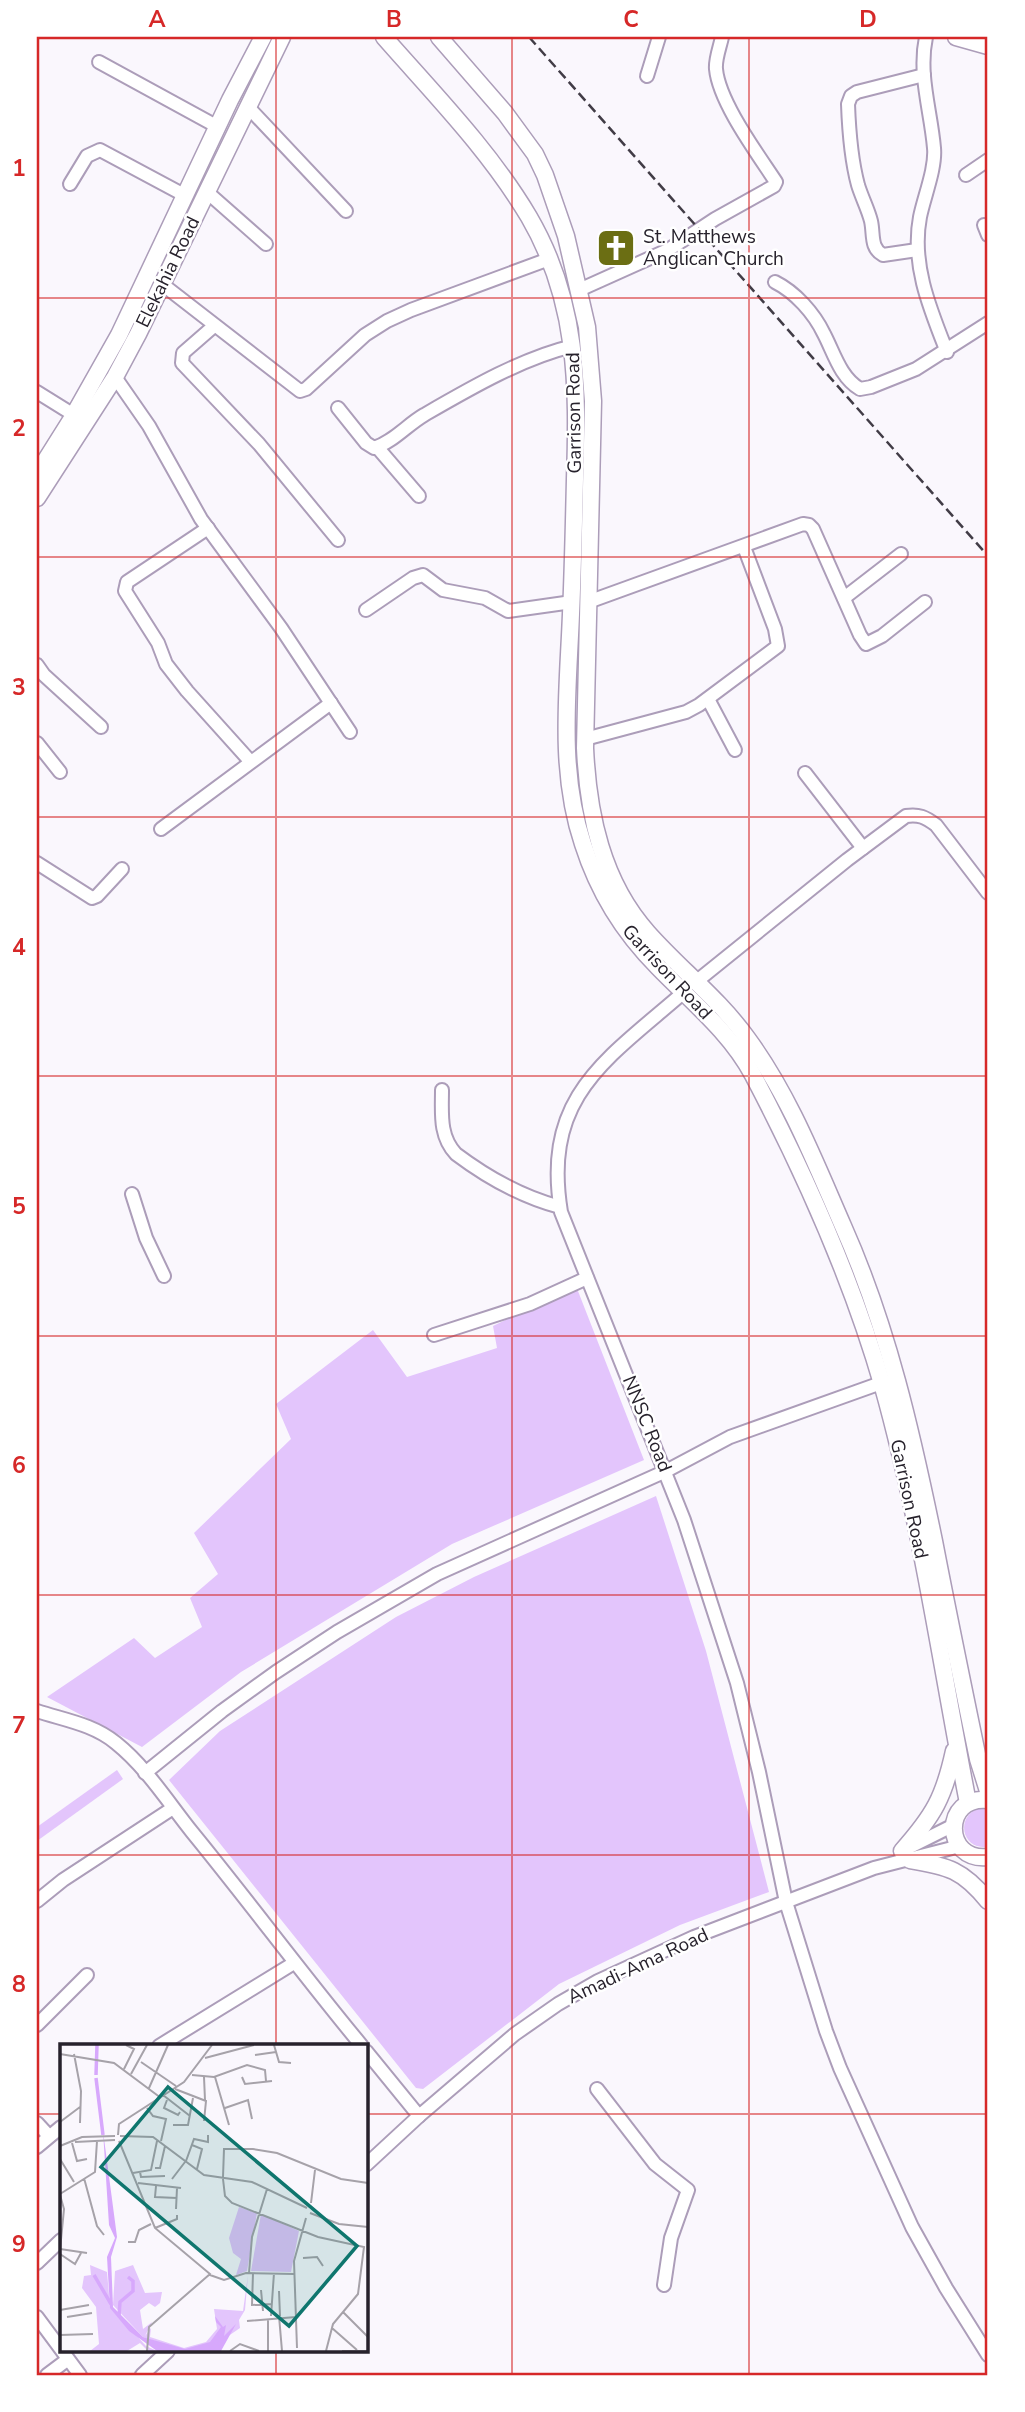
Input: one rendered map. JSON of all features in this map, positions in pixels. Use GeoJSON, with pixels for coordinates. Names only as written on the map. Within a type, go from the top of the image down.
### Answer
{"type":"FeatureCollection","features":[{"type":"Feature","properties":{"kind":"main road","name":"Elekahia Road"},"geometry":{"type":"LineString","coordinates":[[37,474],[119,335],[263,37]]}},
{"type":"Feature","properties":{"kind":"main road","name":"Elekahia Road"},"geometry":{"type":"LineString","coordinates":[[37,498],[114,377],[162,285],[282,37]]}},
{"type":"Feature","properties":{"kind":"main road","name":"Garrison Road"},"geometry":{"type":"LineString","coordinates":[[384,37],[497,171],[530,218],[560,283],[573,346],[586,776],[593,824],[609,870],[631,911],[648,933],[697,981],[745,1035],[782,1093],[845,1230],[886,1342],[907,1416],[988,1791]]}},
{"type":"Feature","properties":{"kind":"main road","name":"Garrison Road"},"geometry":{"type":"LineString","coordinates":[[439,37],[505,113],[534,154],[545,175],[566,236],[587,327],[593,401],[568,755],[568,782],[578,830],[594,876],[618,918],[643,950],[720,1029],[750,1070],[806,1184],[852,1295],[881,1382],[904,1469],[968,1803]]}},
{"type":"Feature","properties":{"kind":"main road"},"geometry":{"type":"LineString","coordinates":[[956,37],[988,46]]}},
{"type":"Feature","properties":{"kind":"main road"},"geometry":{"type":"LineString","coordinates":[[956,1742],[942,1798],[906,1855],[964,1875],[988,1901]]}},
{"type":"Feature","properties":{"kind":"main road"},"geometry":{"type":"LineString","coordinates":[[988,1800],[979,1799],[968,1803],[957,1814],[954,1825],[954,1836],[960,1846],[970,1855],[983,1857],[988,1901]]}},
{"type":"Feature","properties":{"kind":"street"},"geometry":{"type":"LineString","coordinates":[[647,76],[659,37]]}},
{"type":"Feature","properties":{"kind":"street"},"geometry":{"type":"LineString","coordinates":[[579,290],[668,250],[715,219],[775,186],[776,182],[727,102],[719,82],[715,68],[722,37]]}},
{"type":"Feature","properties":{"kind":"street"},"geometry":{"type":"LineString","coordinates":[[926,37],[923,75],[934,158],[919,220],[917,250],[934,320],[947,352]]}},
{"type":"Feature","properties":{"kind":"street"},"geometry":{"type":"LineString","coordinates":[[99,62],[218,127]]}},
{"type":"Feature","properties":{"kind":"street"},"geometry":{"type":"LineString","coordinates":[[917,250],[883,255],[876,251],[872,224],[853,161],[848,104],[851,96],[857,92],[923,75]]}},
{"type":"Feature","properties":{"kind":"street"},"geometry":{"type":"LineString","coordinates":[[248,107],[346,211]]}},
{"type":"Feature","properties":{"kind":"street"},"geometry":{"type":"LineString","coordinates":[[70,184],[87,156],[100,150],[186,196]]}},
{"type":"Feature","properties":{"kind":"street"},"geometry":{"type":"LineString","coordinates":[[966,175],[988,160]]}},
{"type":"Feature","properties":{"kind":"street"},"geometry":{"type":"LineString","coordinates":[[207,192],[266,244]]}},
{"type":"Feature","properties":{"kind":"street"},"geometry":{"type":"LineString","coordinates":[[162,285],[236,340],[292,387],[303,390],[365,335],[387,321],[549,260]]}},
{"type":"Feature","properties":{"kind":"street"},"geometry":{"type":"LineString","coordinates":[[775,282],[792,293],[816,322],[841,370],[860,389],[916,369],[947,352],[988,323]]}},
{"type":"Feature","properties":{"kind":"street"},"geometry":{"type":"LineString","coordinates":[[214,326],[183,353],[182,363],[259,443],[338,540]]}},
{"type":"Feature","properties":{"kind":"street"},"geometry":{"type":"LineString","coordinates":[[338,408],[366,443],[374,448],[458,395],[533,359],[573,346]]}},
{"type":"Feature","properties":{"kind":"street"},"geometry":{"type":"LineString","coordinates":[[114,377],[149,426],[208,528],[281,628],[351,732]]}},
{"type":"Feature","properties":{"kind":"street"},"geometry":{"type":"LineString","coordinates":[[37,392],[74,415]]}},
{"type":"Feature","properties":{"kind":"street"},"geometry":{"type":"LineString","coordinates":[[377,447],[419,496]]}},
{"type":"Feature","properties":{"kind":"street"},"geometry":{"type":"LineString","coordinates":[[366,610],[413,578],[423,575],[443,590],[485,598],[508,611],[580,602],[744,547],[803,524],[810,525],[862,639],[868,644],[925,602]]}},
{"type":"Feature","properties":{"kind":"street"},"geometry":{"type":"LineString","coordinates":[[208,528],[127,582],[125,592],[158,643],[166,664],[250,761]]}},
{"type":"Feature","properties":{"kind":"street"},"geometry":{"type":"LineString","coordinates":[[585,739],[686,712],[708,699],[778,646],[775,629],[744,547]]}},
{"type":"Feature","properties":{"kind":"street"},"geometry":{"type":"LineString","coordinates":[[844,598],[901,554]]}},
{"type":"Feature","properties":{"kind":"street"},"geometry":{"type":"LineString","coordinates":[[37,665],[44,675],[102,727]]}},
{"type":"Feature","properties":{"kind":"street"},"geometry":{"type":"LineString","coordinates":[[708,699],[735,750]]}},
{"type":"Feature","properties":{"kind":"street"},"geometry":{"type":"LineString","coordinates":[[161,829],[331,703]]}},
{"type":"Feature","properties":{"kind":"street"},"geometry":{"type":"LineString","coordinates":[[37,743],[60,772]]}},
{"type":"Feature","properties":{"kind":"street"},"geometry":{"type":"LineString","coordinates":[[805,773],[863,848]]}},
{"type":"Feature","properties":{"kind":"street"},"geometry":{"type":"LineString","coordinates":[[697,981],[906,816],[915,814],[936,825],[988,892]]}},
{"type":"Feature","properties":{"kind":"street"},"geometry":{"type":"LineString","coordinates":[[37,863],[92,898],[122,869]]}},
{"type":"Feature","properties":{"kind":"street","name":"NNSC Road"},"geometry":{"type":"LineString","coordinates":[[684,992],[604,1062],[570,1108],[558,1146],[560,1207],[666,1471],[737,1683],[786,1902],[826,2031],[920,2244],[988,2355]]}},
{"type":"Feature","properties":{"kind":"street"},"geometry":{"type":"LineString","coordinates":[[442,1090],[444,1133],[450,1148],[456,1154],[511,1190],[535,1201],[560,1207]]}},
{"type":"Feature","properties":{"kind":"street"},"geometry":{"type":"LineString","coordinates":[[132,1194],[146,1238],[164,1276]]}},
{"type":"Feature","properties":{"kind":"street"},"geometry":{"type":"LineString","coordinates":[[434,1335],[530,1304],[587,1278]]}},
{"type":"Feature","properties":{"kind":"street"},"geometry":{"type":"LineString","coordinates":[[145,1773],[276,1672],[436,1574],[666,1471],[730,1437],[881,1382]]}},
{"type":"Feature","properties":{"kind":"street"},"geometry":{"type":"LineString","coordinates":[[37,1711],[77,1722],[114,1741],[145,1773],[233,1881],[294,1963],[360,2044]]}},
{"type":"Feature","properties":{"kind":"street"},"geometry":{"type":"LineString","coordinates":[[37,1901],[63,1880],[173,1808]]}},
{"type":"Feature","properties":{"kind":"street","name":"Amadi-Ama Road"},"geometry":{"type":"LineString","coordinates":[[368,2163],[515,2034],[558,2004],[642,1959],[906,1855],[954,1825]]}},
{"type":"Feature","properties":{"kind":"street","name":"Amadi-Ama Road"},"geometry":{"type":"LineString","coordinates":[[906,1855],[960,1846]]}},
{"type":"Feature","properties":{"kind":"street"},"geometry":{"type":"LineString","coordinates":[[162,2044],[294,1963]]}},
{"type":"Feature","properties":{"kind":"street"},"geometry":{"type":"LineString","coordinates":[[37,2025],[87,1975]]}},
{"type":"Feature","properties":{"kind":"street"},"geometry":{"type":"LineString","coordinates":[[368,2053],[419,2116]]}},
{"type":"Feature","properties":{"kind":"street"},"geometry":{"type":"LineString","coordinates":[[597,2089],[655,2165],[688,2190],[671,2238],[664,2285]]}},
{"type":"Feature","properties":{"kind":"street"},"geometry":{"type":"LineString","coordinates":[[37,2123],[49,2136]]}},
{"type":"Feature","properties":{"kind":"street"},"geometry":{"type":"LineString","coordinates":[[37,2147],[60,2128]]}},
{"type":"Feature","properties":{"kind":"street"},"geometry":{"type":"LineString","coordinates":[[37,2263],[60,2241]]}},
{"type":"Feature","properties":{"kind":"street"},"geometry":{"type":"LineString","coordinates":[[37,2317],[60,2350]]}},
{"type":"Feature","properties":{"kind":"street"},"geometry":{"type":"LineString","coordinates":[[61,2352],[80,2375]]}},
{"type":"Feature","properties":{"kind":"street"},"geometry":{"type":"LineString","coordinates":[[142,2375],[167,2352]]}},
{"type":"Feature","properties":{"kind":"street"},"geometry":{"type":"LineString","coordinates":[[47,2375],[67,2360]]}},
{"type":"Feature","properties":{"kind":"shaded area"},"geometry":{"type":"Polygon","coordinates":[[[576,1286],[644,1460],[452,1544],[241,1672],[142,1747],[47,1697],[134,1638],[155,1658],[202,1627],[190,1598],[218,1574],[194,1533],[291,1439],[276,1404],[373,1330],[407,1377],[497,1348],[493,1326],[576,1286]]]}},
{"type":"Feature","properties":{"kind":"shaded area"},"geometry":{"type":"Polygon","coordinates":[[[656,1496],[706,1651],[769,1892],[680,1925],[559,1984],[423,2089],[416,2088],[169,1780],[220,1731],[396,1617],[474,1577],[656,1496]]]}},
{"type":"Feature","properties":{"kind":"shaded area"},"geometry":{"type":"Polygon","coordinates":[[[117,1770],[123,1779],[37,1841],[37,1827],[117,1770]]]}},
{"type":"Feature","properties":{"kind":"shaded area"},"geometry":{"type":"Polygon","coordinates":[[[978,1808],[988,1808],[988,1847],[972,1844],[965,1832],[966,1819],[978,1808]]]}},
{"type":"Feature","properties":{"kind":"railway"},"geometry":{"type":"LineString","coordinates":[[529,37],[988,556]]}},
{"type":"Feature","properties":{"kind":"place","name":"St. Matthews Anglican Church"},"geometry":{"type":"Point","coordinates":[616,248]}}]}
